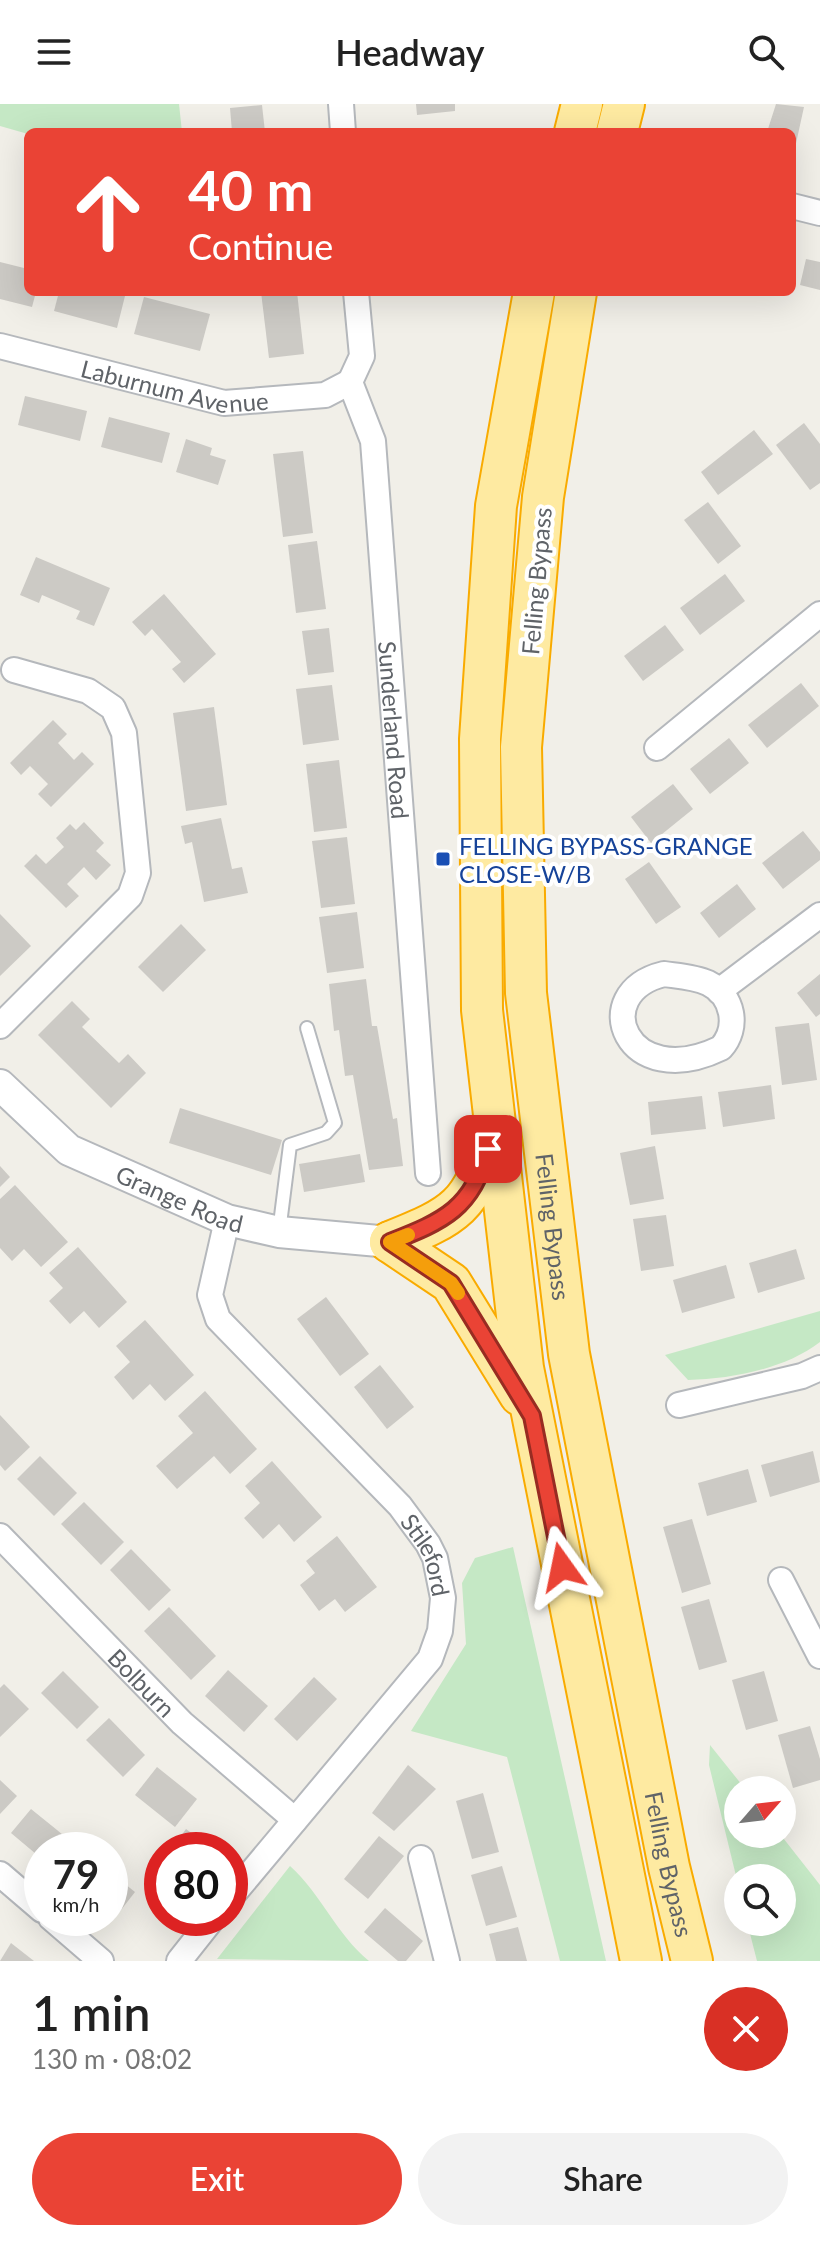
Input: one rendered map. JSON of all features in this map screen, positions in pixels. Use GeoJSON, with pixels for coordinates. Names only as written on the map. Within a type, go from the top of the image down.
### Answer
{"type":"FeatureCollection","features":[{"type":"Feature","properties":{"kind":"highway"},"geometry":{"type":"LineString","coordinates":[[576,128],[582,104]]}},
{"type":"Feature","properties":{"kind":"highway"},"geometry":{"type":"LineString","coordinates":[[618,128],[624,104]]}},
{"type":"Feature","properties":{"kind":"highway","name":"Felling Bypass"},"geometry":{"type":"LineString","coordinates":[[533,296],[496,506],[480,739],[482,1010],[523,1368],[641,1961]]}},
{"type":"Feature","properties":{"kind":"highway","name":"Felling Bypass"},"geometry":{"type":"LineString","coordinates":[[575,296],[543,497],[521,747],[526,993],[569,1354],[669,1867],[692,1961]]}},
{"type":"Feature","properties":{"kind":"highway"},"geometry":{"type":"LineString","coordinates":[[390,1242],[454,1213],[481,1177],[495,1121]]}},
{"type":"Feature","properties":{"kind":"highway"},"geometry":{"type":"LineString","coordinates":[[390,1242],[451,1283],[532,1416]]}},
{"type":"Feature","properties":{"kind":"street"},"geometry":{"type":"LineString","coordinates":[[341,104],[343,128]]}},
{"type":"Feature","properties":{"kind":"street"},"geometry":{"type":"LineString","coordinates":[[796,207],[820,213]]}},
{"type":"Feature","properties":{"kind":"street"},"geometry":{"type":"LineString","coordinates":[[350,382],[362,356],[356,296]]}},
{"type":"Feature","properties":{"kind":"street","name":"Laburnum Avenue"},"geometry":{"type":"LineString","coordinates":[[0,346],[224,403],[325,395],[350,382]]}},
{"type":"Feature","properties":{"kind":"street","name":"Sunderland Road"},"geometry":{"type":"LineString","coordinates":[[350,382],[373,441],[428,1173]]}},
{"type":"Feature","properties":{"kind":"street"},"geometry":{"type":"LineString","coordinates":[[657,748],[820,614]]}},
{"type":"Feature","properties":{"kind":"street"},"geometry":{"type":"LineString","coordinates":[[0,1026],[130,896],[138,873],[124,733],[113,708],[88,691],[14,670]]}},
{"type":"Feature","properties":{"kind":"street"},"geometry":{"type":"LineString","coordinates":[[719,991],[820,915]]}},
{"type":"Feature","properties":{"kind":"street"},"geometry":{"type":"LineString","coordinates":[[664,974],[701,981],[719,991],[730,1009],[732,1029],[721,1048],[710,1054],[665,1062],[640,1050],[624,1029],[622,1017],[625,1005],[640,984],[652,977],[664,974]]}},
{"type":"Feature","properties":{"kind":"street","name":"Grange Road"},"geometry":{"type":"LineString","coordinates":[[0,1085],[69,1150],[227,1220],[279,1232],[390,1242]]}},
{"type":"Feature","properties":{"kind":"street","name":"Stileford"},"geometry":{"type":"LineString","coordinates":[[227,1220],[210,1295],[218,1319],[400,1506],[435,1558],[443,1598],[440,1631],[430,1659],[248,1876]]}},
{"type":"Feature","properties":{"kind":"street"},"geometry":{"type":"LineString","coordinates":[[679,1405],[802,1376],[820,1368]]}},
{"type":"Feature","properties":{"kind":"street","name":"Bolburn"},"geometry":{"type":"LineString","coordinates":[[0,1536],[182,1723],[295,1820]]}},
{"type":"Feature","properties":{"kind":"street"},"geometry":{"type":"LineString","coordinates":[[781,1580],[820,1656]]}},
{"type":"Feature","properties":{"kind":"street"},"geometry":{"type":"LineString","coordinates":[[421,1858],[447,1961]]}},
{"type":"Feature","properties":{"kind":"street"},"geometry":{"type":"LineString","coordinates":[[0,1874],[24,1895]]}},
{"type":"Feature","properties":{"kind":"street"},"geometry":{"type":"LineString","coordinates":[[72,1936],[101,1961]]}},
{"type":"Feature","properties":{"kind":"street"},"geometry":{"type":"LineString","coordinates":[[179,1961],[199,1936]]}},
{"type":"Feature","properties":{"kind":"lane"},"geometry":{"type":"LineString","coordinates":[[279,1232],[290,1145],[326,1133],[335,1123],[307,1028]]}},
{"type":"Feature","properties":{"kind":"green space"},"geometry":{"type":"Polygon","coordinates":[[[0,104],[179,104],[182,128],[24,128],[24,133],[0,126],[0,104]]]}},
{"type":"Feature","properties":{"kind":"green space"},"geometry":{"type":"Polygon","coordinates":[[[820,1311],[820,1342],[791,1359],[757,1371],[688,1380],[665,1355],[820,1311]]]}},
{"type":"Feature","properties":{"kind":"green space"},"geometry":{"type":"Polygon","coordinates":[[[513,1547],[606,1961],[560,1961],[507,1757],[411,1731],[466,1644],[462,1583],[475,1558],[513,1547]]]}},
{"type":"Feature","properties":{"kind":"green space"},"geometry":{"type":"Polygon","coordinates":[[[710,1745],[735,1776],[724,1776],[724,1827],[709,1765],[710,1745]]]}},
{"type":"Feature","properties":{"kind":"green space"},"geometry":{"type":"Polygon","coordinates":[[[729,1848],[791,1848],[820,1885],[820,1961],[757,1961],[751,1936],[796,1936],[796,1864],[733,1864],[729,1848]]]}},
{"type":"Feature","properties":{"kind":"green space"},"geometry":{"type":"Polygon","coordinates":[[[290,1866],[347,1939],[369,1961],[217,1959],[235,1936],[248,1936],[248,1920],[290,1866]]]}},
{"type":"Feature","properties":{"kind":"building"},"geometry":{"type":"Polygon","coordinates":[[[416,104],[455,104],[455,111],[417,115],[416,104]]]}},
{"type":"Feature","properties":{"kind":"building"},"geometry":{"type":"Polygon","coordinates":[[[776,104],[804,107],[796,143],[796,128],[768,128],[776,104]]]}},
{"type":"Feature","properties":{"kind":"building"},"geometry":{"type":"Polygon","coordinates":[[[262,105],[265,128],[232,128],[230,108],[262,105]]]}},
{"type":"Feature","properties":{"kind":"building"},"geometry":{"type":"Polygon","coordinates":[[[806,259],[820,262],[820,290],[800,285],[806,259]]]}},
{"type":"Feature","properties":{"kind":"building"},"geometry":{"type":"Polygon","coordinates":[[[0,262],[24,268],[24,296],[35,296],[32,307],[0,299],[0,262]]]}},
{"type":"Feature","properties":{"kind":"building"},"geometry":{"type":"Polygon","coordinates":[[[58,296],[125,296],[117,328],[54,311],[58,296]]]}},
{"type":"Feature","properties":{"kind":"building"},"geometry":{"type":"Polygon","coordinates":[[[261,296],[297,296],[304,354],[269,358],[261,296]]]}},
{"type":"Feature","properties":{"kind":"building"},"geometry":{"type":"Polygon","coordinates":[[[144,297],[210,314],[200,351],[134,334],[144,297]]]}},
{"type":"Feature","properties":{"kind":"building"},"geometry":{"type":"Polygon","coordinates":[[[25,396],[87,411],[80,441],[18,425],[25,396]]]}},
{"type":"Feature","properties":{"kind":"building"},"geometry":{"type":"Polygon","coordinates":[[[109,417],[170,433],[162,463],[101,447],[109,417]]]}},
{"type":"Feature","properties":{"kind":"building"},"geometry":{"type":"Polygon","coordinates":[[[804,423],[820,444],[820,483],[810,490],[776,445],[804,423]]]}},
{"type":"Feature","properties":{"kind":"building"},"geometry":{"type":"Polygon","coordinates":[[[754,430],[773,454],[718,495],[701,472],[754,430]]]}},
{"type":"Feature","properties":{"kind":"building"},"geometry":{"type":"Polygon","coordinates":[[[186,439],[212,448],[210,455],[226,460],[218,485],[176,472],[186,439]]]}},
{"type":"Feature","properties":{"kind":"building"},"geometry":{"type":"Polygon","coordinates":[[[303,451],[313,533],[283,537],[273,454],[303,451]]]}},
{"type":"Feature","properties":{"kind":"building"},"geometry":{"type":"Polygon","coordinates":[[[708,502],[741,546],[718,564],[684,520],[708,502]]]}},
{"type":"Feature","properties":{"kind":"building"},"geometry":{"type":"Polygon","coordinates":[[[317,541],[326,609],[296,613],[288,545],[317,541]]]}},
{"type":"Feature","properties":{"kind":"building"},"geometry":{"type":"Polygon","coordinates":[[[36,557],[110,588],[94,626],[76,619],[80,611],[42,595],[39,603],[20,595],[36,557]]]}},
{"type":"Feature","properties":{"kind":"building"},"geometry":{"type":"Polygon","coordinates":[[[725,574],[745,601],[700,635],[680,608],[725,574]]]}},
{"type":"Feature","properties":{"kind":"building"},"geometry":{"type":"Polygon","coordinates":[[[164,594],[216,654],[184,683],[172,669],[181,662],[152,629],[145,636],[132,622],[164,594]]]}},
{"type":"Feature","properties":{"kind":"building"},"geometry":{"type":"Polygon","coordinates":[[[665,625],[684,650],[643,681],[624,656],[665,625]]]}},
{"type":"Feature","properties":{"kind":"building"},"geometry":{"type":"Polygon","coordinates":[[[329,628],[334,672],[308,675],[302,631],[329,628]]]}},
{"type":"Feature","properties":{"kind":"building"},"geometry":{"type":"Polygon","coordinates":[[[801,683],[819,706],[767,748],[748,725],[801,683]]]}},
{"type":"Feature","properties":{"kind":"building"},"geometry":{"type":"Polygon","coordinates":[[[332,685],[339,740],[303,745],[296,689],[332,685]]]}},
{"type":"Feature","properties":{"kind":"building"},"geometry":{"type":"Polygon","coordinates":[[[214,707],[227,805],[186,811],[173,713],[214,707]]]}},
{"type":"Feature","properties":{"kind":"building"},"geometry":{"type":"Polygon","coordinates":[[[53,720],[67,734],[58,743],[74,760],[82,752],[94,764],[51,807],[38,794],[48,784],[30,766],[21,775],[10,763],[53,720]]]}},
{"type":"Feature","properties":{"kind":"building"},"geometry":{"type":"Polygon","coordinates":[[[729,738],[749,763],[710,794],[690,769],[729,738]]]}},
{"type":"Feature","properties":{"kind":"building"},"geometry":{"type":"Polygon","coordinates":[[[339,760],[347,828],[314,832],[306,764],[339,760]]]}},
{"type":"Feature","properties":{"kind":"building"},"geometry":{"type":"Polygon","coordinates":[[[673,784],[693,809],[651,843],[631,817],[673,784]]]}},
{"type":"Feature","properties":{"kind":"building"},"geometry":{"type":"Polygon","coordinates":[[[221,818],[232,869],[242,867],[248,893],[204,902],[192,842],[185,844],[181,826],[221,818]]]}},
{"type":"Feature","properties":{"kind":"building"},"geometry":{"type":"Polygon","coordinates":[[[84,822],[104,843],[96,851],[111,865],[96,880],[84,867],[67,884],[79,896],[66,908],[24,866],[36,854],[46,864],[64,847],[56,838],[70,824],[76,830],[84,822]]]}},
{"type":"Feature","properties":{"kind":"building"},"geometry":{"type":"Polygon","coordinates":[[[803,831],[820,852],[820,860],[783,889],[762,863],[803,831]]]}},
{"type":"Feature","properties":{"kind":"building"},"geometry":{"type":"Polygon","coordinates":[[[347,837],[355,904],[321,908],[312,841],[347,837]]]}},
{"type":"Feature","properties":{"kind":"building"},"geometry":{"type":"Polygon","coordinates":[[[649,862],[681,907],[656,924],[625,879],[649,862]]]}},
{"type":"Feature","properties":{"kind":"building"},"geometry":{"type":"Polygon","coordinates":[[[737,884],[756,909],[719,938],[700,913],[737,884]]]}},
{"type":"Feature","properties":{"kind":"building"},"geometry":{"type":"Polygon","coordinates":[[[357,912],[364,968],[327,973],[319,917],[357,912]]]}},
{"type":"Feature","properties":{"kind":"building"},"geometry":{"type":"Polygon","coordinates":[[[0,914],[31,946],[0,976],[0,914]]]}},
{"type":"Feature","properties":{"kind":"building"},"geometry":{"type":"Polygon","coordinates":[[[181,924],[206,950],[163,992],[138,967],[181,924]]]}},
{"type":"Feature","properties":{"kind":"building"},"geometry":{"type":"Polygon","coordinates":[[[820,974],[820,1014],[816,1017],[797,993],[820,974]]]}},
{"type":"Feature","properties":{"kind":"building"},"geometry":{"type":"Polygon","coordinates":[[[366,979],[372,1026],[377,1026],[393,1119],[397,1118],[403,1166],[369,1170],[353,1075],[345,1076],[339,1030],[334,1031],[329,984],[366,979]]]}},
{"type":"Feature","properties":{"kind":"building"},"geometry":{"type":"Polygon","coordinates":[[[72,1001],[90,1019],[82,1027],[119,1063],[128,1054],[146,1073],[111,1108],[38,1035],[72,1001]]]}},
{"type":"Feature","properties":{"kind":"building"},"geometry":{"type":"Polygon","coordinates":[[[809,1023],[817,1080],[782,1085],[775,1027],[809,1023]]]}},
{"type":"Feature","properties":{"kind":"building"},"geometry":{"type":"Polygon","coordinates":[[[771,1085],[775,1119],[723,1127],[718,1092],[771,1085]]]}},
{"type":"Feature","properties":{"kind":"building"},"geometry":{"type":"Polygon","coordinates":[[[702,1096],[706,1129],[651,1135],[648,1102],[702,1096]]]}},
{"type":"Feature","properties":{"kind":"building"},"geometry":{"type":"Polygon","coordinates":[[[180,1108],[282,1140],[271,1175],[169,1143],[180,1108]]]}},
{"type":"Feature","properties":{"kind":"building"},"geometry":{"type":"Polygon","coordinates":[[[655,1146],[664,1199],[630,1205],[620,1153],[655,1146]]]}},
{"type":"Feature","properties":{"kind":"building"},"geometry":{"type":"Polygon","coordinates":[[[360,1154],[365,1182],[304,1192],[299,1164],[360,1154]]]}},
{"type":"Feature","properties":{"kind":"building"},"geometry":{"type":"Polygon","coordinates":[[[0,1166],[10,1177],[0,1187],[0,1166]]]}},
{"type":"Feature","properties":{"kind":"building"},"geometry":{"type":"Polygon","coordinates":[[[15,1185],[68,1242],[41,1267],[24,1249],[12,1261],[0,1248],[0,1199],[15,1185]]]}},
{"type":"Feature","properties":{"kind":"building"},"geometry":{"type":"Polygon","coordinates":[[[666,1215],[674,1266],[641,1271],[633,1219],[666,1215]]]}},
{"type":"Feature","properties":{"kind":"building"},"geometry":{"type":"Polygon","coordinates":[[[78,1247],[127,1302],[99,1328],[84,1311],[70,1324],[49,1301],[63,1288],[49,1273],[78,1247]]]}},
{"type":"Feature","properties":{"kind":"building"},"geometry":{"type":"Polygon","coordinates":[[[796,1249],[805,1279],[758,1293],[749,1263],[796,1249]]]}},
{"type":"Feature","properties":{"kind":"building"},"geometry":{"type":"Polygon","coordinates":[[[726,1265],[735,1298],[682,1313],[673,1280],[726,1265]]]}},
{"type":"Feature","properties":{"kind":"building"},"geometry":{"type":"Polygon","coordinates":[[[326,1297],[369,1354],[340,1376],[297,1319],[326,1297]]]}},
{"type":"Feature","properties":{"kind":"building"},"geometry":{"type":"Polygon","coordinates":[[[145,1320],[194,1375],[165,1401],[150,1384],[133,1400],[114,1377],[130,1362],[116,1346],[145,1320]]]}},
{"type":"Feature","properties":{"kind":"building"},"geometry":{"type":"Polygon","coordinates":[[[380,1365],[414,1407],[387,1429],[354,1387],[380,1365]]]}},
{"type":"Feature","properties":{"kind":"building"},"geometry":{"type":"Polygon","coordinates":[[[205,1391],[257,1449],[230,1474],[214,1456],[177,1489],[156,1466],[193,1433],[178,1416],[205,1391]]]}},
{"type":"Feature","properties":{"kind":"building"},"geometry":{"type":"Polygon","coordinates":[[[0,1415],[30,1447],[5,1471],[0,1465],[0,1415]]]}},
{"type":"Feature","properties":{"kind":"building"},"geometry":{"type":"Polygon","coordinates":[[[813,1451],[820,1482],[770,1497],[761,1465],[813,1451]]]}},
{"type":"Feature","properties":{"kind":"building"},"geometry":{"type":"Polygon","coordinates":[[[40,1456],[77,1493],[54,1516],[17,1479],[40,1456]]]}},
{"type":"Feature","properties":{"kind":"building"},"geometry":{"type":"Polygon","coordinates":[[[272,1461],[322,1517],[294,1542],[279,1524],[263,1539],[244,1518],[260,1503],[245,1486],[272,1461]]]}},
{"type":"Feature","properties":{"kind":"building"},"geometry":{"type":"Polygon","coordinates":[[[748,1469],[757,1502],[707,1516],[698,1483],[748,1469]]]}},
{"type":"Feature","properties":{"kind":"building"},"geometry":{"type":"Polygon","coordinates":[[[84,1502],[124,1542],[101,1565],[61,1524],[84,1502]]]}},
{"type":"Feature","properties":{"kind":"building"},"geometry":{"type":"Polygon","coordinates":[[[692,1519],[711,1584],[682,1593],[663,1527],[692,1519]]]}},
{"type":"Feature","properties":{"kind":"building"},"geometry":{"type":"Polygon","coordinates":[[[337,1536],[377,1587],[345,1612],[335,1599],[319,1611],[300,1585],[315,1573],[306,1561],[337,1536]]]}},
{"type":"Feature","properties":{"kind":"building"},"geometry":{"type":"Polygon","coordinates":[[[131,1549],[171,1590],[149,1611],[110,1570],[131,1549]]]}},
{"type":"Feature","properties":{"kind":"building"},"geometry":{"type":"Polygon","coordinates":[[[709,1599],[727,1662],[699,1670],[681,1607],[709,1599]]]}},
{"type":"Feature","properties":{"kind":"building"},"geometry":{"type":"Polygon","coordinates":[[[169,1607],[216,1656],[191,1680],[144,1631],[169,1607]]]}},
{"type":"Feature","properties":{"kind":"building"},"geometry":{"type":"Polygon","coordinates":[[[228,1670],[268,1706],[244,1732],[205,1696],[228,1670]]]}},
{"type":"Feature","properties":{"kind":"building"},"geometry":{"type":"Polygon","coordinates":[[[63,1671],[99,1707],[77,1729],[41,1693],[63,1671]]]}},
{"type":"Feature","properties":{"kind":"building"},"geometry":{"type":"Polygon","coordinates":[[[764,1671],[778,1721],[746,1730],[732,1680],[764,1671]]]}},
{"type":"Feature","properties":{"kind":"building"},"geometry":{"type":"Polygon","coordinates":[[[314,1677],[337,1699],[297,1741],[274,1719],[314,1677]]]}},
{"type":"Feature","properties":{"kind":"building"},"geometry":{"type":"Polygon","coordinates":[[[4,1684],[29,1709],[0,1737],[0,1688],[4,1684]]]}},
{"type":"Feature","properties":{"kind":"building"},"geometry":{"type":"Polygon","coordinates":[[[109,1718],[145,1755],[123,1777],[86,1740],[109,1718]]]}},
{"type":"Feature","properties":{"kind":"building"},"geometry":{"type":"Polygon","coordinates":[[[810,1726],[820,1759],[820,1780],[796,1787],[796,1776],[790,1776],[778,1735],[810,1726]]]}},
{"type":"Feature","properties":{"kind":"building"},"geometry":{"type":"Polygon","coordinates":[[[408,1765],[436,1789],[394,1831],[372,1813],[408,1765]]]}},
{"type":"Feature","properties":{"kind":"building"},"geometry":{"type":"Polygon","coordinates":[[[157,1767],[197,1799],[175,1827],[135,1795],[157,1767]]]}},
{"type":"Feature","properties":{"kind":"building"},"geometry":{"type":"Polygon","coordinates":[[[0,1780],[17,1796],[0,1814],[0,1780]]]}},
{"type":"Feature","properties":{"kind":"building"},"geometry":{"type":"Polygon","coordinates":[[[483,1793],[499,1852],[472,1859],[456,1801],[483,1793]]]}},
{"type":"Feature","properties":{"kind":"building"},"geometry":{"type":"Polygon","coordinates":[[[31,1809],[59,1832],[24,1832],[24,1844],[11,1833],[31,1809]]]}},
{"type":"Feature","properties":{"kind":"building"},"geometry":{"type":"Polygon","coordinates":[[[379,1836],[404,1856],[368,1899],[344,1879],[379,1836]]]}},
{"type":"Feature","properties":{"kind":"building"},"geometry":{"type":"Polygon","coordinates":[[[502,1866],[517,1917],[486,1926],[471,1875],[502,1866]]]}},
{"type":"Feature","properties":{"kind":"building"},"geometry":{"type":"Polygon","coordinates":[[[128,1886],[135,1892],[128,1901],[128,1886]]]}},
{"type":"Feature","properties":{"kind":"building"},"geometry":{"type":"Polygon","coordinates":[[[385,1908],[423,1941],[406,1961],[398,1961],[364,1932],[385,1908]]]}},
{"type":"Feature","properties":{"kind":"building"},"geometry":{"type":"Polygon","coordinates":[[[518,1927],[527,1961],[496,1961],[489,1934],[518,1927]]]}},
{"type":"Feature","properties":{"kind":"building"},"geometry":{"type":"Polygon","coordinates":[[[11,1943],[34,1961],[0,1961],[11,1943]]]}},
{"type":"Feature","properties":{"kind":"slow traffic"},"geometry":{"type":"LineString","coordinates":[[408,1235],[390,1242],[451,1283],[458,1293]]}},
{"type":"Feature","properties":{"kind":"place","name":"FELLING BYPASS-GRANGE CLOSE-W/B"},"geometry":{"type":"Point","coordinates":[443,859]}},
{"type":"Feature","properties":{"kind":"route"},"geometry":{"type":"LineString","coordinates":[[488,1149],[481,1177],[454,1213],[390,1242],[451,1283],[481,1327],[532,1416],[562,1567]]}}]}
